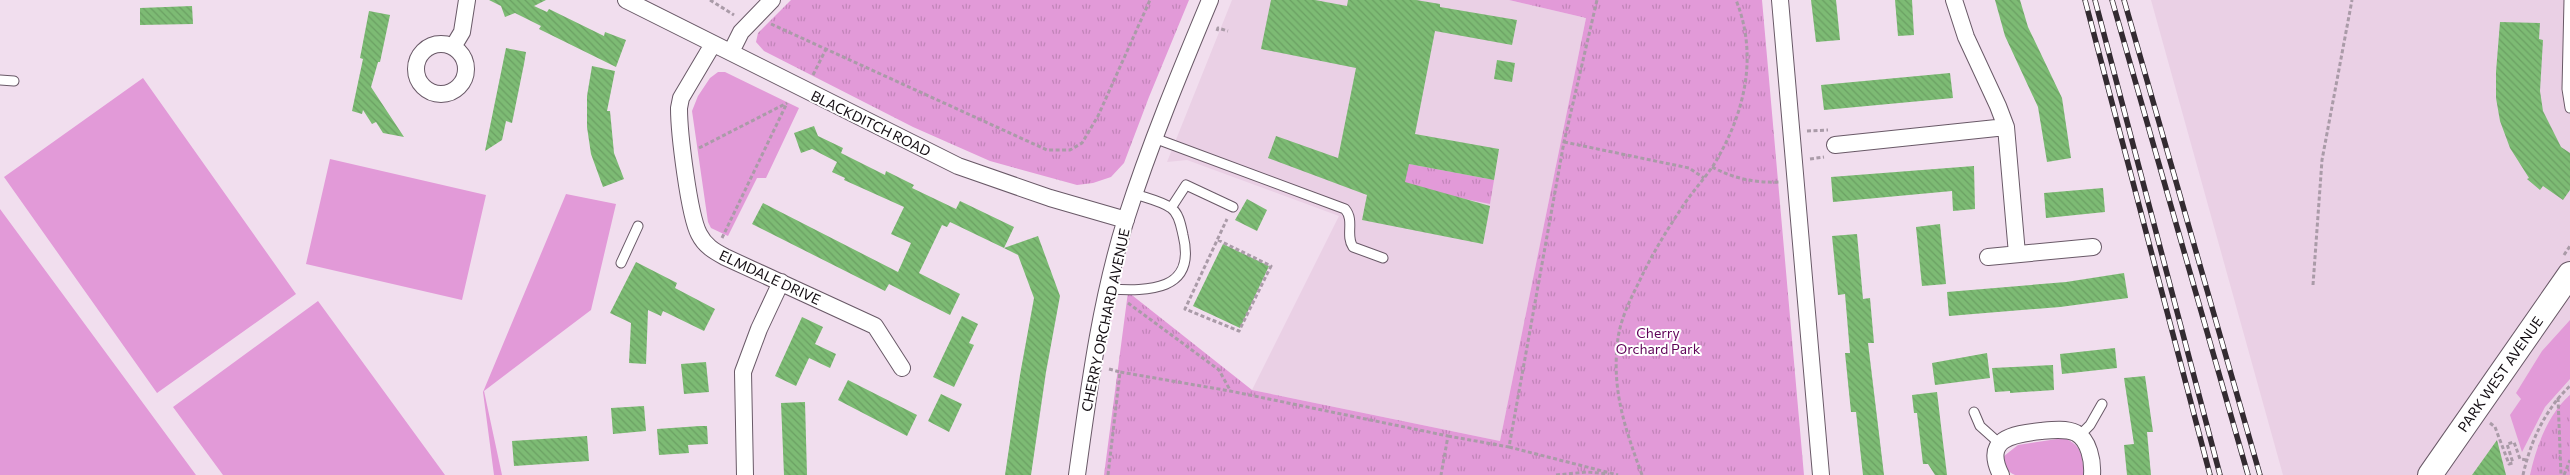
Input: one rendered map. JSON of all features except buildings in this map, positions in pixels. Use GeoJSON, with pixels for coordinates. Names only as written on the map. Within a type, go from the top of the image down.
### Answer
{"type":"FeatureCollection","features":[{"type":"Feature","properties":{"kind":"street"},"geometry":{"type":"LineString","coordinates":[[453,47],[462,32],[467,0]]}},
{"type":"Feature","properties":{"kind":"street","name":"BLACKDITCH ROAD"},"geometry":{"type":"LineString","coordinates":[[626,0],[958,166],[1050,198],[1126,220]]}},
{"type":"Feature","properties":{"kind":"street"},"geometry":{"type":"LineString","coordinates":[[731,52],[741,32],[772,0]]}},
{"type":"Feature","properties":{"kind":"street","name":"CHERRY ORCHARD AVENUE"},"geometry":{"type":"LineString","coordinates":[[1077,475],[1092,366],[1126,220],[1154,138],[1210,0]]}},
{"type":"Feature","properties":{"kind":"street"},"geometry":{"type":"LineString","coordinates":[[1780,0],[1821,475]]}},
{"type":"Feature","properties":{"kind":"street"},"geometry":{"type":"LineString","coordinates":[[1954,0],[1966,37],[2006,127],[2017,254]]}},
{"type":"Feature","properties":{"kind":"street","name":"ELMDALE DRIVE"},"geometry":{"type":"LineString","coordinates":[[713,44],[681,98],[679,118],[696,228],[706,245],[715,252],[875,326],[902,368]]}},
{"type":"Feature","properties":{"kind":"street"},"geometry":{"type":"LineString","coordinates":[[1835,145],[2006,127]]}},
{"type":"Feature","properties":{"kind":"street"},"geometry":{"type":"LineString","coordinates":[[1988,257],[2093,247]]}},
{"type":"Feature","properties":{"kind":"street","name":"PARK WEST AVENUE"},"geometry":{"type":"LineString","coordinates":[[2430,475],[2570,274]]}},
{"type":"Feature","properties":{"kind":"street"},"geometry":{"type":"LineString","coordinates":[[746,475],[742,372],[781,282]]}},
{"type":"Feature","properties":{"kind":"street"},"geometry":{"type":"LineString","coordinates":[[2001,475],[1995,460],[1995,451],[1999,443],[2021,433],[2056,429],[2076,433],[2088,447],[2092,475]]}},
{"type":"Feature","properties":{"kind":"lane"},"geometry":{"type":"LineString","coordinates":[[2569,0],[2567,89],[2570,108]]}},
{"type":"Feature","properties":{"kind":"lane"},"geometry":{"type":"LineString","coordinates":[[0,80],[14,82]]}},
{"type":"Feature","properties":{"kind":"lane"},"geometry":{"type":"LineString","coordinates":[[1154,138],[1345,210],[1350,217],[1350,243],[1353,247],[1382,258]]}},
{"type":"Feature","properties":{"kind":"lane"},"geometry":{"type":"LineString","coordinates":[[1171,208],[1186,185],[1233,207]]}},
{"type":"Feature","properties":{"kind":"lane"},"geometry":{"type":"LineString","coordinates":[[1109,289],[1154,289],[1177,277],[1183,264],[1185,243],[1177,214],[1171,208],[1135,194]]}},
{"type":"Feature","properties":{"kind":"lane"},"geometry":{"type":"LineString","coordinates":[[621,263],[638,226]]}},
{"type":"Feature","properties":{"kind":"lane"},"geometry":{"type":"LineString","coordinates":[[2079,436],[2090,425],[2102,404]]}},
{"type":"Feature","properties":{"kind":"lane"},"geometry":{"type":"LineString","coordinates":[[1974,412],[1980,426],[1999,443]]}},
{"type":"Feature","properties":{"kind":"path"},"geometry":{"type":"LineString","coordinates":[[710,0],[738,18],[745,11],[1047,150],[1070,150],[1082,143],[1098,116],[1150,0]]}},
{"type":"Feature","properties":{"kind":"path"},"geometry":{"type":"LineString","coordinates":[[1509,447],[1564,142],[1597,0]]}},
{"type":"Feature","properties":{"kind":"path"},"geometry":{"type":"LineString","coordinates":[[1642,475],[1618,404],[1616,374],[1618,337],[1626,309],[1643,273],[1686,202],[1712,167],[1732,131],[1741,110],[1746,81],[1747,57],[1744,27],[1736,0]]}},
{"type":"Feature","properties":{"kind":"path"},"geometry":{"type":"LineString","coordinates":[[2313,284],[2322,160],[2352,0]]}},
{"type":"Feature","properties":{"kind":"path"},"geometry":{"type":"LineString","coordinates":[[806,91],[826,49]]}},
{"type":"Feature","properties":{"kind":"path"},"geometry":{"type":"LineString","coordinates":[[684,156],[787,103],[715,252]]}},
{"type":"Feature","properties":{"kind":"path"},"geometry":{"type":"LineString","coordinates":[[1791,132],[1830,130],[1835,145],[1831,155],[1794,162]]}},
{"type":"Feature","properties":{"kind":"path"},"geometry":{"type":"LineString","coordinates":[[1564,142],[1689,168],[1704,178]]}},
{"type":"Feature","properties":{"kind":"path"},"geometry":{"type":"LineString","coordinates":[[1712,167],[1729,176],[1758,183],[1796,181]]}},
{"type":"Feature","properties":{"kind":"path"},"geometry":{"type":"LineString","coordinates":[[1218,240],[1271,266],[1239,331],[1185,308],[1233,207]]}},
{"type":"Feature","properties":{"kind":"path"},"geometry":{"type":"LineString","coordinates":[[1109,289],[1219,370],[1230,391]]}},
{"type":"Feature","properties":{"kind":"path"},"geometry":{"type":"LineString","coordinates":[[1108,475],[1120,372],[1230,391],[1509,447],[1616,475]]}},
{"type":"Feature","properties":{"kind":"path"},"geometry":{"type":"LineString","coordinates":[[2523,475],[2539,430],[2558,398],[2570,386]]}},
{"type":"Feature","properties":{"kind":"path"},"geometry":{"type":"LineString","coordinates":[[2558,398],[2563,475]]}},
{"type":"Feature","properties":{"kind":"path"},"geometry":{"type":"LineString","coordinates":[[2488,421],[2495,427],[2509,464],[2513,463],[2507,444],[2514,442],[2520,459],[2527,460]]}},
{"type":"Feature","properties":{"kind":"path"},"geometry":{"type":"LineString","coordinates":[[1441,475],[1448,436]]}},
{"type":"Feature","properties":{"kind":"path"},"geometry":{"type":"LineString","coordinates":[[2563,475],[2570,460]]}},
{"type":"Feature","properties":{"kind":"path"},"geometry":{"type":"LineString","coordinates":[[1556,475],[1586,472],[1616,475]]}},
{"type":"Feature","properties":{"kind":"shaded area"},"geometry":{"type":"Polygon","coordinates":[[[1232,0],[1509,0],[1586,18],[1500,441],[1252,390],[1339,216],[1187,160],[1167,162],[1232,0]]]}},
{"type":"Feature","properties":{"kind":"shaded area"},"geometry":{"type":"Polygon","coordinates":[[[2151,0],[2570,0],[2570,475],[2283,475],[2151,0]]]}},
{"type":"Feature","properties":{"kind":"green space"},"geometry":{"type":"Polygon","coordinates":[[[791,0],[1189,0],[1124,163],[1111,177],[1093,183],[1077,185],[990,161],[913,127],[764,51],[756,42],[758,33],[791,0]]]}},
{"type":"Feature","properties":{"kind":"green space","name":"Cherry Orchard Park"},"geometry":{"type":"Polygon","coordinates":[[[1509,0],[1762,0],[1804,475],[1104,475],[1128,292],[1252,390],[1500,441],[1586,18],[1509,0]]]}},
{"type":"Feature","properties":{"kind":"green space"},"geometry":{"type":"Polygon","coordinates":[[[718,72],[725,72],[799,108],[766,178],[757,178],[728,236],[711,228],[708,222],[692,111],[698,96],[710,78],[718,72]]]}},
{"type":"Feature","properties":{"kind":"green space"},"geometry":{"type":"Polygon","coordinates":[[[143,78],[296,294],[157,393],[4,177],[143,78]]]}},
{"type":"Feature","properties":{"kind":"green space"},"geometry":{"type":"Polygon","coordinates":[[[330,159],[486,195],[462,300],[306,264],[330,159]]]}},
{"type":"Feature","properties":{"kind":"green space"},"geometry":{"type":"Polygon","coordinates":[[[1404,163],[1494,180],[1490,204],[1380,182],[1404,163]]]}},
{"type":"Feature","properties":{"kind":"green space"},"geometry":{"type":"Polygon","coordinates":[[[566,194],[616,204],[591,310],[484,391],[502,475],[494,475],[483,392],[566,194]]]}},
{"type":"Feature","properties":{"kind":"green space"},"geometry":{"type":"Polygon","coordinates":[[[0,209],[196,475],[0,475],[0,209]]]}},
{"type":"Feature","properties":{"kind":"green space"},"geometry":{"type":"Polygon","coordinates":[[[318,301],[445,475],[223,475],[173,407],[318,301]]]}},
{"type":"Feature","properties":{"kind":"green space"},"geometry":{"type":"Polygon","coordinates":[[[2570,320],[2570,379],[2545,407],[2522,452],[2510,415],[2521,399],[2516,393],[2542,351],[2570,320]]]}},
{"type":"Feature","properties":{"kind":"green space"},"geometry":{"type":"Polygon","coordinates":[[[2570,395],[2570,475],[2530,475],[2536,453],[2549,421],[2570,395]]]}},
{"type":"Feature","properties":{"kind":"green space"},"geometry":{"type":"Polygon","coordinates":[[[2064,438],[2075,444],[2078,448],[2082,457],[2084,475],[2015,475],[2006,468],[2004,456],[2018,445],[2064,438]]]}},
{"type":"Feature","properties":{"kind":"railway"},"geometry":{"type":"LineString","coordinates":[[2085,0],[2210,475]]}},
{"type":"Feature","properties":{"kind":"railway"},"geometry":{"type":"LineString","coordinates":[[2095,0],[2220,475]]}},
{"type":"Feature","properties":{"kind":"railway"},"geometry":{"type":"LineString","coordinates":[[2112,0],[2248,475]]}},
{"type":"Feature","properties":{"kind":"railway"},"geometry":{"type":"LineString","coordinates":[[2124,0],[2260,475]]}}]}
